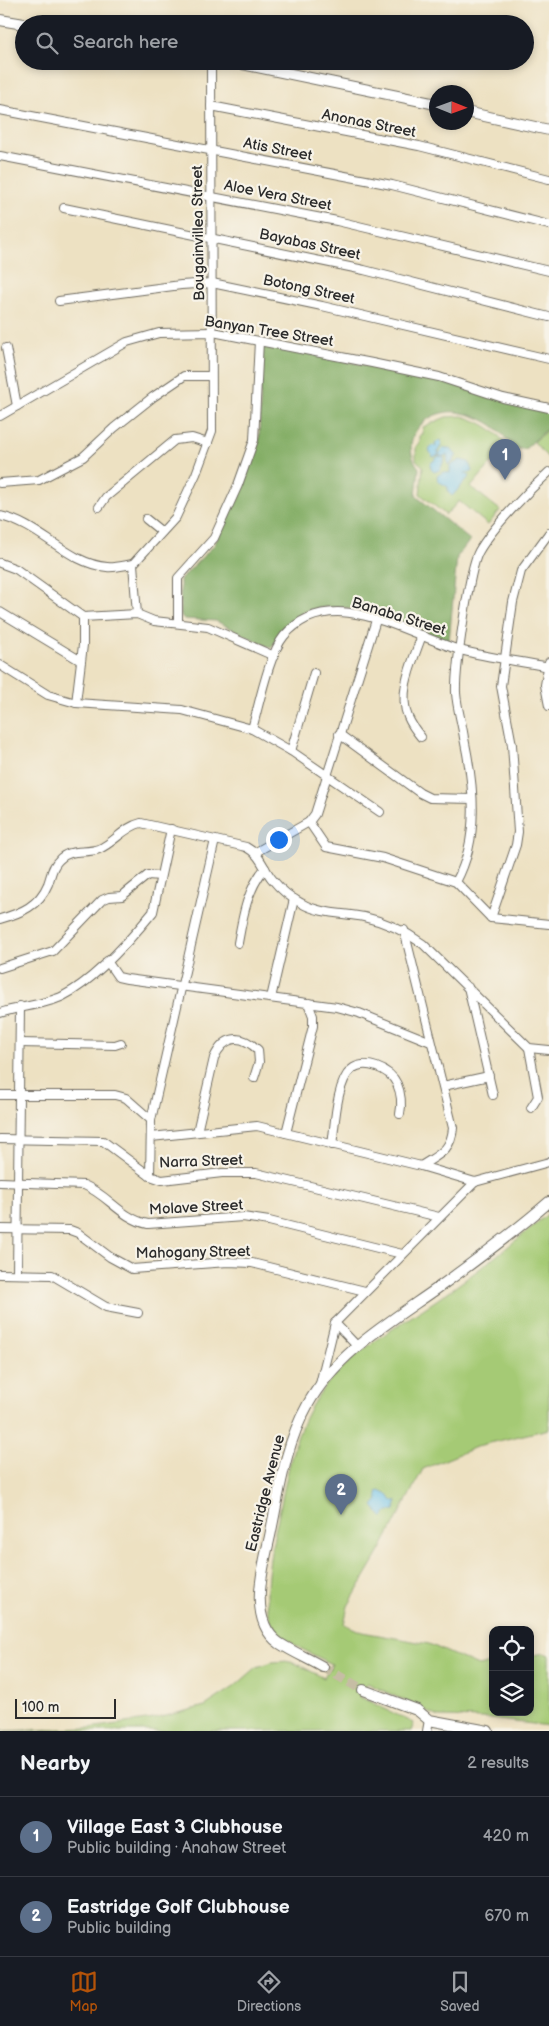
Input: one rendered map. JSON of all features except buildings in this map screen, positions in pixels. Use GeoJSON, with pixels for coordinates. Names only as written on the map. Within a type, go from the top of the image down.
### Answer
{"type":"FeatureCollection","features":[{"type":"Feature","properties":{"kind":"street"},"geometry":{"type":"LineString","coordinates":[[0,20],[15,22]]}},
{"type":"Feature","properties":{"kind":"street","name":"Bougainvillea Street"},"geometry":{"type":"LineString","coordinates":[[133,564],[176,517],[212,431],[211,70]]}},
{"type":"Feature","properties":{"kind":"street"},"geometry":{"type":"LineString","coordinates":[[272,70],[429,103]]}},
{"type":"Feature","properties":{"kind":"street","name":"Anonas Street"},"geometry":{"type":"LineString","coordinates":[[211,106],[418,146],[549,179]]}},
{"type":"Feature","properties":{"kind":"street","name":"Atis Street"},"geometry":{"type":"LineString","coordinates":[[0,110],[392,185],[549,225]]}},
{"type":"Feature","properties":{"kind":"street"},"geometry":{"type":"LineString","coordinates":[[474,114],[549,130]]}},
{"type":"Feature","properties":{"kind":"street","name":"Aloe Vera Street"},"geometry":{"type":"LineString","coordinates":[[0,156],[211,195],[338,221],[549,271]]}},
{"type":"Feature","properties":{"kind":"street","name":"Bayabas Street"},"geometry":{"type":"LineString","coordinates":[[64,208],[364,270],[549,317]]}},
{"type":"Feature","properties":{"kind":"street","name":"Botong Street"},"geometry":{"type":"LineString","coordinates":[[59,301],[181,285],[212,283],[322,306],[549,359]]}},
{"type":"Feature","properties":{"kind":"street","name":"Banyan Tree Street"},"geometry":{"type":"LineString","coordinates":[[0,416],[127,342],[159,333],[213,332],[439,377],[503,398],[549,408]]}},
{"type":"Feature","properties":{"kind":"street"},"geometry":{"type":"LineString","coordinates":[[178,623],[178,578],[214,538],[238,485],[254,440],[259,341]]}},
{"type":"Feature","properties":{"kind":"street"},"geometry":{"type":"LineString","coordinates":[[6,348],[17,406]]}},
{"type":"Feature","properties":{"kind":"street"},"geometry":{"type":"LineString","coordinates":[[0,483],[39,480],[83,457],[153,396],[184,376],[211,376]]}},
{"type":"Feature","properties":{"kind":"street"},"geometry":{"type":"LineString","coordinates":[[99,508],[106,497],[175,440],[192,438],[208,443]]}},
{"type":"Feature","properties":{"kind":"street"},"geometry":{"type":"LineString","coordinates":[[456,882],[465,864],[473,832],[468,759],[456,693],[460,650],[471,576],[478,553],[534,486],[549,472]]}},
{"type":"Feature","properties":{"kind":"street"},"geometry":{"type":"LineString","coordinates":[[0,516],[23,522],[86,563],[107,567],[133,564],[136,614]]}},
{"type":"Feature","properties":{"kind":"street"},"geometry":{"type":"LineString","coordinates":[[146,518],[162,532]]}},
{"type":"Feature","properties":{"kind":"street"},"geometry":{"type":"LineString","coordinates":[[491,918],[516,845],[518,832],[512,745],[501,686],[504,658],[513,602],[521,571],[549,533]]}},
{"type":"Feature","properties":{"kind":"street"},"geometry":{"type":"LineString","coordinates":[[0,563],[16,570],[83,617],[136,614],[154,621],[208,627],[274,656]]}},
{"type":"Feature","properties":{"kind":"street","name":"Banaba Street"},"geometry":{"type":"LineString","coordinates":[[252,729],[274,656],[283,638],[296,624],[314,614],[332,611],[352,613],[422,635],[460,650],[549,666]]}},
{"type":"Feature","properties":{"kind":"street"},"geometry":{"type":"LineString","coordinates":[[0,612],[81,661]]}},
{"type":"Feature","properties":{"kind":"street"},"geometry":{"type":"LineString","coordinates":[[76,703],[81,661],[83,617]]}},
{"type":"Feature","properties":{"kind":"street"},"geometry":{"type":"LineString","coordinates":[[256,852],[309,822],[316,814],[339,734],[376,620]]}},
{"type":"Feature","properties":{"kind":"street"},"geometry":{"type":"LineString","coordinates":[[421,737],[408,717],[404,703],[405,688],[422,635]]}},
{"type":"Feature","properties":{"kind":"street"},"geometry":{"type":"LineString","coordinates":[[0,665],[48,695],[76,703],[182,710],[252,729],[291,751],[380,812]]}},
{"type":"Feature","properties":{"kind":"street"},"geometry":{"type":"LineString","coordinates":[[549,666],[545,685],[549,706]]}},
{"type":"Feature","properties":{"kind":"street"},"geometry":{"type":"LineString","coordinates":[[291,751],[314,673]]}},
{"type":"Feature","properties":{"kind":"street"},"geometry":{"type":"LineString","coordinates":[[339,734],[420,793],[430,798],[472,799]]}},
{"type":"Feature","properties":{"kind":"street"},"geometry":{"type":"LineString","coordinates":[[309,822],[326,847],[383,858],[456,882],[491,918],[549,924]]}},
{"type":"Feature","properties":{"kind":"street"},"geometry":{"type":"LineString","coordinates":[[0,919],[30,908],[46,887],[55,864],[60,857],[68,853],[98,849],[131,825],[141,823],[246,847],[256,852],[265,868],[285,894],[294,899],[319,910],[367,918],[404,930],[423,944],[528,1048],[538,1097],[531,1108]]}},
{"type":"Feature","properties":{"kind":"street"},"geometry":{"type":"LineString","coordinates":[[0,1013],[20,1006],[62,997],[76,988],[107,961],[153,912],[171,830]]}},
{"type":"Feature","properties":{"kind":"street"},"geometry":{"type":"LineString","coordinates":[[150,1176],[151,1120],[215,840]]}},
{"type":"Feature","properties":{"kind":"street"},"geometry":{"type":"LineString","coordinates":[[238,943],[247,899],[252,885],[265,868]]}},
{"type":"Feature","properties":{"kind":"street"},"geometry":{"type":"LineString","coordinates":[[0,968],[53,951],[102,900],[109,897],[122,896],[148,875],[160,876]]}},
{"type":"Feature","properties":{"kind":"street"},"geometry":{"type":"LineString","coordinates":[[271,998],[294,899]]}},
{"type":"Feature","properties":{"kind":"street"},"geometry":{"type":"LineString","coordinates":[[404,930],[451,1117],[452,1139],[447,1148],[421,1166]]}},
{"type":"Feature","properties":{"kind":"street"},"geometry":{"type":"LineString","coordinates":[[107,961],[118,977],[308,1003],[359,1013],[431,1042]]}},
{"type":"Feature","properties":{"kind":"street"},"geometry":{"type":"LineString","coordinates":[[468,987],[493,1095]]}},
{"type":"Feature","properties":{"kind":"street"},"geometry":{"type":"LineString","coordinates":[[286,1133],[312,1026],[313,1016],[308,1003]]}},
{"type":"Feature","properties":{"kind":"street"},"geometry":{"type":"LineString","coordinates":[[17,1274],[20,1006]]}},
{"type":"Feature","properties":{"kind":"street"},"geometry":{"type":"LineString","coordinates":[[197,1132],[214,1058],[219,1048],[226,1041],[238,1039],[249,1041],[258,1050],[259,1062],[254,1078]]}},
{"type":"Feature","properties":{"kind":"street"},"geometry":{"type":"LineString","coordinates":[[20,1043],[115,1045],[120,1043]]}},
{"type":"Feature","properties":{"kind":"street"},"geometry":{"type":"LineString","coordinates":[[528,1048],[549,1050]]}},
{"type":"Feature","properties":{"kind":"street"},"geometry":{"type":"LineString","coordinates":[[332,1145],[341,1087],[350,1070],[360,1065],[374,1066],[388,1072],[397,1084],[402,1105],[400,1114]]}},
{"type":"Feature","properties":{"kind":"street"},"geometry":{"type":"LineString","coordinates":[[443,1086],[489,1076]]}},
{"type":"Feature","properties":{"kind":"street"},"geometry":{"type":"LineString","coordinates":[[0,1095],[115,1095],[126,1098],[151,1120]]}},
{"type":"Feature","properties":{"kind":"street"},"geometry":{"type":"LineString","coordinates":[[151,1138],[248,1126],[286,1133],[421,1166],[475,1182]]}},
{"type":"Feature","properties":{"kind":"street","name":"Narra Street"},"geometry":{"type":"LineString","coordinates":[[0,1138],[103,1141],[150,1176],[167,1180],[222,1173],[256,1174],[439,1217]]}},
{"type":"Feature","properties":{"kind":"street"},"geometry":{"type":"LineString","coordinates":[[320,1384],[335,1322],[475,1182],[549,1162]]}},
{"type":"Feature","properties":{"kind":"street","name":"Molave Street"},"geometry":{"type":"LineString","coordinates":[[0,1182],[84,1185],[94,1189],[136,1222],[148,1224],[244,1217],[268,1221],[402,1254]]}},
{"type":"Feature","properties":{"kind":"street","name":"Eastridge Avenue"},"geometry":{"type":"LineString","coordinates":[[323,1667],[279,1643],[269,1633],[262,1616],[260,1592],[285,1463],[306,1407],[320,1384],[357,1346],[481,1257],[549,1202]]}},
{"type":"Feature","properties":{"kind":"street","name":"Mahogany Street"},"geometry":{"type":"LineString","coordinates":[[0,1229],[70,1230],[78,1233],[110,1257],[132,1269],[228,1262],[252,1263],[365,1291]]}},
{"type":"Feature","properties":{"kind":"street"},"geometry":{"type":"LineString","coordinates":[[0,1274],[52,1275],[106,1307],[138,1313]]}},
{"type":"Feature","properties":{"kind":"street"},"geometry":{"type":"LineString","coordinates":[[335,1322],[357,1346]]}},
{"type":"Feature","properties":{"kind":"street"},"geometry":{"type":"LineString","coordinates":[[363,1690],[417,1710],[429,1720],[488,1731]]}},
{"type":"Feature","properties":{"kind":"street"},"geometry":{"type":"LineString","coordinates":[[427,1731],[429,1720]]}},
{"type":"Feature","properties":{"kind":"green space"},"geometry":{"type":"Polygon","coordinates":[[[262,344],[438,380],[549,411],[549,427],[525,449],[516,449],[488,422],[462,413],[438,414],[419,426],[414,435],[411,446],[413,457],[419,468],[416,496],[470,540],[457,557],[449,641],[398,621],[362,610],[326,607],[309,610],[298,616],[287,626],[271,648],[216,621],[184,619],[181,616],[180,580],[215,544],[259,441],[262,344]]]}},
{"type":"Feature","properties":{"kind":"green space"},"geometry":{"type":"Polygon","coordinates":[[[462,416],[487,427],[507,445],[471,487],[500,510],[488,525],[459,501],[446,515],[420,494],[423,466],[416,460],[416,446],[420,442],[420,435],[423,434],[423,427],[446,417],[462,416]]]}},
{"type":"Feature","properties":{"kind":"green space"},"geometry":{"type":"Polygon","coordinates":[[[549,428],[549,459],[534,442],[549,428]]]}},
{"type":"Feature","properties":{"kind":"green space"},"geometry":{"type":"Polygon","coordinates":[[[549,1213],[549,1429],[481,1445],[423,1469],[379,1553],[348,1606],[344,1624],[362,1632],[429,1644],[478,1666],[489,1664],[489,1716],[534,1716],[534,1655],[544,1653],[549,1655],[549,1726],[483,1718],[439,1717],[367,1683],[360,1697],[414,1723],[411,1731],[0,1731],[89,1728],[154,1719],[205,1706],[234,1687],[257,1667],[272,1662],[291,1661],[324,1678],[332,1664],[301,1649],[280,1634],[270,1619],[268,1608],[269,1567],[273,1542],[298,1435],[312,1405],[324,1388],[353,1358],[386,1333],[438,1299],[549,1213]]]}},
{"type":"Feature","properties":{"kind":"water"},"geometry":{"type":"Polygon","coordinates":[[[440,440],[442,444],[438,451],[439,455],[433,457],[429,450],[433,445],[436,447],[435,443],[440,440]]]}},
{"type":"Feature","properties":{"kind":"water"},"geometry":{"type":"Polygon","coordinates":[[[444,448],[450,448],[457,456],[448,465],[447,455],[441,457],[439,453],[444,448]]]}},
{"type":"Feature","properties":{"kind":"water"},"geometry":{"type":"Polygon","coordinates":[[[439,456],[445,458],[440,470],[434,472],[430,464],[439,456]]]}},
{"type":"Feature","properties":{"kind":"water"},"geometry":{"type":"Polygon","coordinates":[[[460,460],[469,462],[472,472],[465,473],[470,476],[452,496],[448,492],[448,487],[438,481],[437,476],[443,472],[450,473],[450,466],[460,460]]]}},
{"type":"Feature","properties":{"kind":"water"},"geometry":{"type":"Polygon","coordinates":[[[380,1491],[388,1495],[392,1501],[397,1501],[395,1510],[386,1513],[383,1518],[373,1506],[378,1500],[377,1492],[380,1491]]]}},
{"type":"Feature","properties":{"kind":"tunnel"},"geometry":{"type":"LineString","coordinates":[[323,1667],[363,1690]]}},
{"type":"Feature","properties":{"kind":"place","name":"Village East 3 Clubhouse"},"geometry":{"type":"Point","coordinates":[505,480]}},
{"type":"Feature","properties":{"kind":"place","name":"Eastridge Golf Clubhouse"},"geometry":{"type":"Point","coordinates":[341,1515]}}]}
